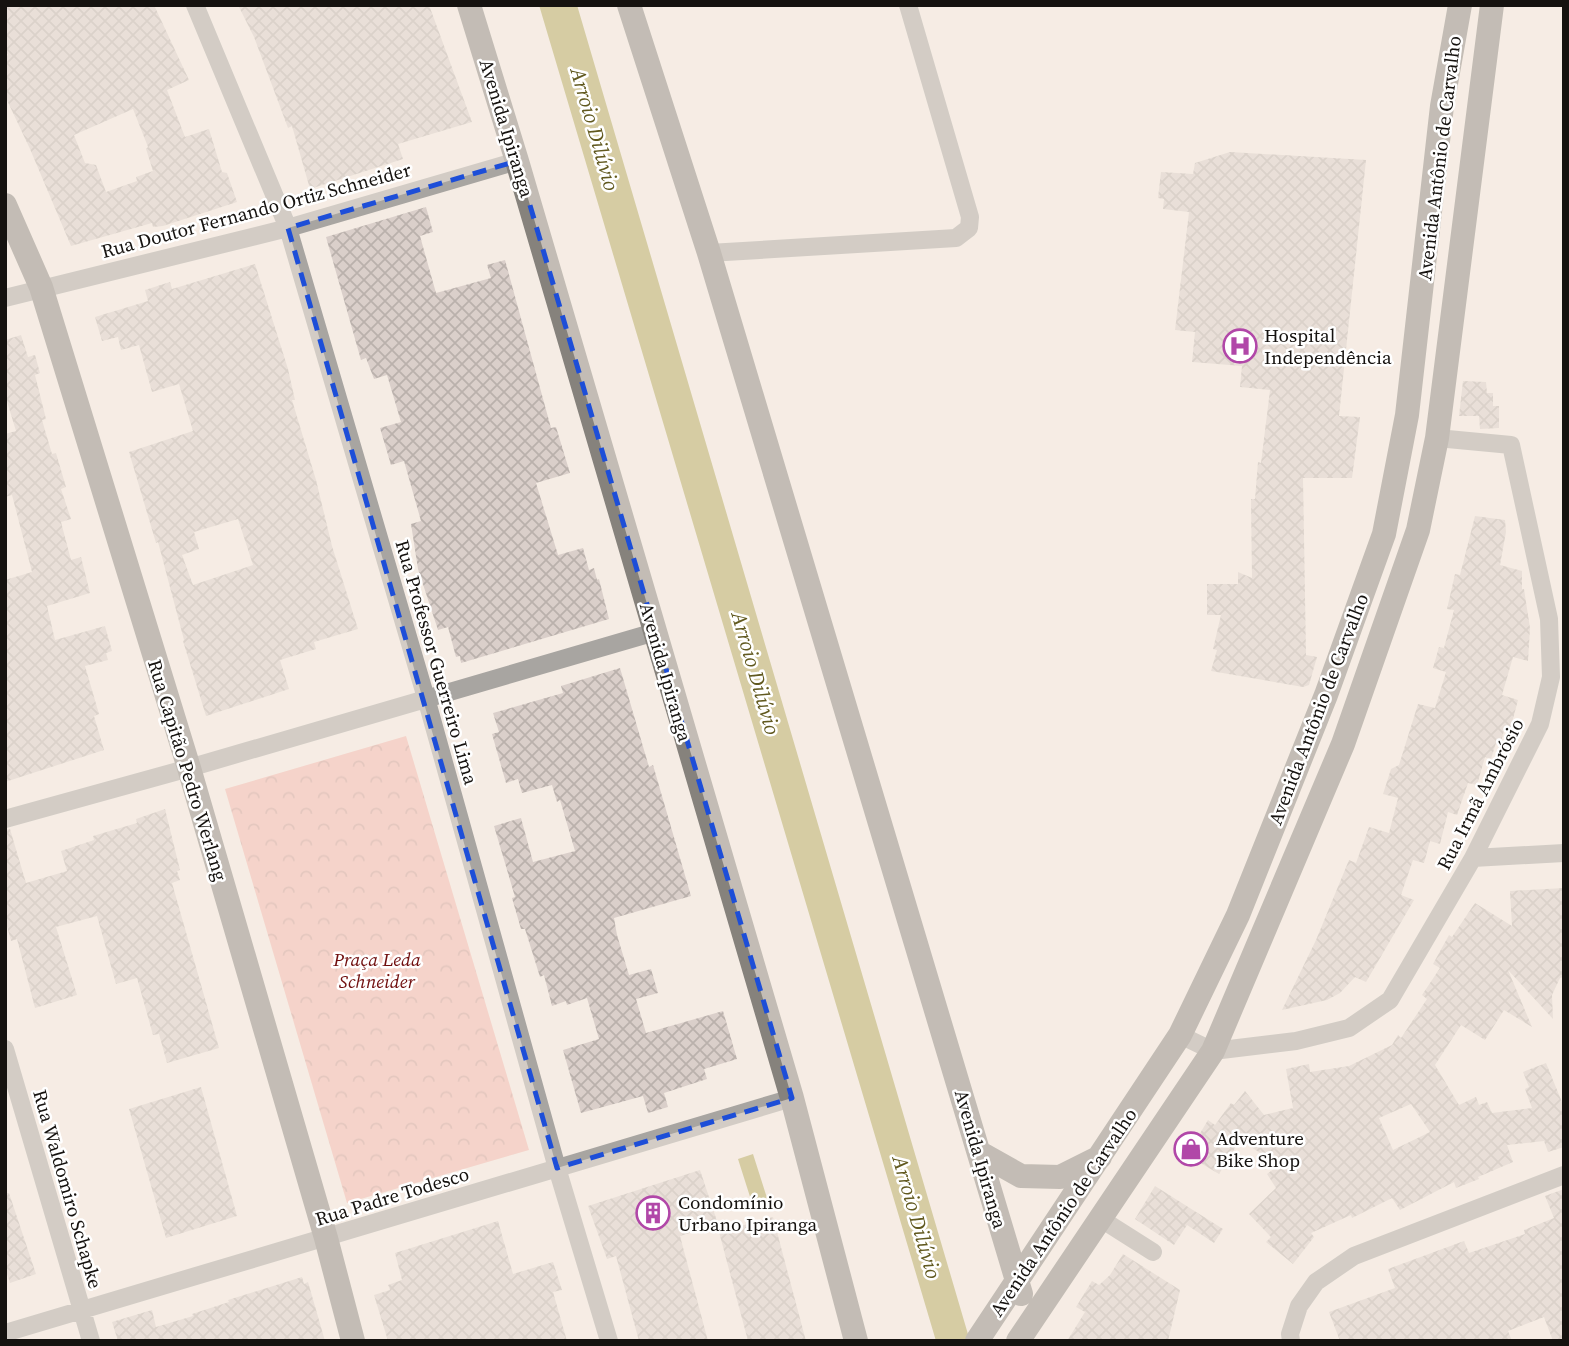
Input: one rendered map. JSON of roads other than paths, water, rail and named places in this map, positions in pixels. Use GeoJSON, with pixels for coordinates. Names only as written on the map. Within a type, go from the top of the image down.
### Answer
{"type":"FeatureCollection","features":[{"type":"Feature","properties":{"kind":"main road","name":"Avenida Ipiranga"},"geometry":{"type":"LineString","coordinates":[[469,5],[792,1098],[856,1341]]}},
{"type":"Feature","properties":{"kind":"main road","name":"Avenida Ipiranga"},"geometry":{"type":"LineString","coordinates":[[629,5],[709,253],[980,1153],[1029,1334]]}},
{"type":"Feature","properties":{"kind":"main road","name":"Avenida Antônio de Carvalho"},"geometry":{"type":"LineString","coordinates":[[984,1331],[1180,1035],[1238,915],[1326,695],[1384,534],[1407,415],[1442,106],[1460,5]]}},
{"type":"Feature","properties":{"kind":"main road","name":"Avenida Antônio de Carvalho"},"geometry":{"type":"LineString","coordinates":[[1029,1334],[1101,1219],[1213,1051],[1343,744],[1418,530],[1437,438],[1492,5]]}},
{"type":"Feature","properties":{"kind":"main road","name":"Rua Capitão Pedro Werlang"},"geometry":{"type":"LineString","coordinates":[[5,205],[41,288],[189,768],[326,1238],[352,1341]]}},
{"type":"Feature","properties":{"kind":"main road"},"geometry":{"type":"LineString","coordinates":[[980,1153],[1021,1175],[1060,1177],[1101,1157]]}},
{"type":"Feature","properties":{"kind":"street","name":"Rua Professor Guerreiro Lima"},"geometry":{"type":"LineString","coordinates":[[195,5],[288,228],[426,698],[557,1168],[609,1341]]}},
{"type":"Feature","properties":{"kind":"street"},"geometry":{"type":"LineString","coordinates":[[709,253],[956,238],[969,228],[970,218],[908,5]]}},
{"type":"Feature","properties":{"kind":"street","name":"Rua Doutor Fernando Ortiz Schneider"},"geometry":{"type":"LineString","coordinates":[[5,298],[288,228],[517,161]]}},
{"type":"Feature","properties":{"kind":"street","name":"Rua Irmã Ambrósio"},"geometry":{"type":"LineString","coordinates":[[1213,1051],[1296,1041],[1349,1028],[1390,1000],[1473,858],[1541,724],[1551,677],[1549,619],[1511,445],[1437,438]]}},
{"type":"Feature","properties":{"kind":"street"},"geometry":{"type":"LineString","coordinates":[[5,819],[655,632]]}},
{"type":"Feature","properties":{"kind":"street"},"geometry":{"type":"LineString","coordinates":[[1473,858],[1564,853]]}},
{"type":"Feature","properties":{"kind":"street"},"geometry":{"type":"LineString","coordinates":[[1180,1035],[1213,1051]]}},
{"type":"Feature","properties":{"kind":"street","name":"Rua Waldomiro Schapke"},"geometry":{"type":"LineString","coordinates":[[5,1049],[91,1341]]}},
{"type":"Feature","properties":{"kind":"street","name":"Rua Padre Todesco"},"geometry":{"type":"LineString","coordinates":[[5,1333],[792,1098]]}},
{"type":"Feature","properties":{"kind":"street"},"geometry":{"type":"LineString","coordinates":[[1290,1338],[1299,1306],[1316,1282],[1354,1256],[1564,1175]]}},
{"type":"Feature","properties":{"kind":"street"},"geometry":{"type":"LineString","coordinates":[[1101,1219],[1153,1252]]}},
{"type":"Feature","properties":{"kind":"water","name":"Arroio Dilúvio"},"geometry":{"type":"Polygon","coordinates":[[[539,5],[577,5],[970,1341],[936,1341],[539,5]]]}},
{"type":"Feature","properties":{"kind":"water"},"geometry":{"type":"Polygon","coordinates":[[[753,1154],[767,1198],[752,1203],[738,1159],[753,1154]]]}},
{"type":"Feature","properties":{"kind":"place","name":"Hospital Independência"},"geometry":{"type":"Point","coordinates":[1240,346]}},
{"type":"Feature","properties":{"kind":"place","name":"Adventure Bike Shop"},"geometry":{"type":"Point","coordinates":[1191,1149]}},
{"type":"Feature","properties":{"kind":"place","name":"Condomínio Urbano Ipiranga"},"geometry":{"type":"Point","coordinates":[653,1213]}},
{"type":"Feature","properties":{"kind":"park label","name":"Praça Leda Schneider"},"geometry":{"type":"Point","coordinates":[377,970]}}]}
